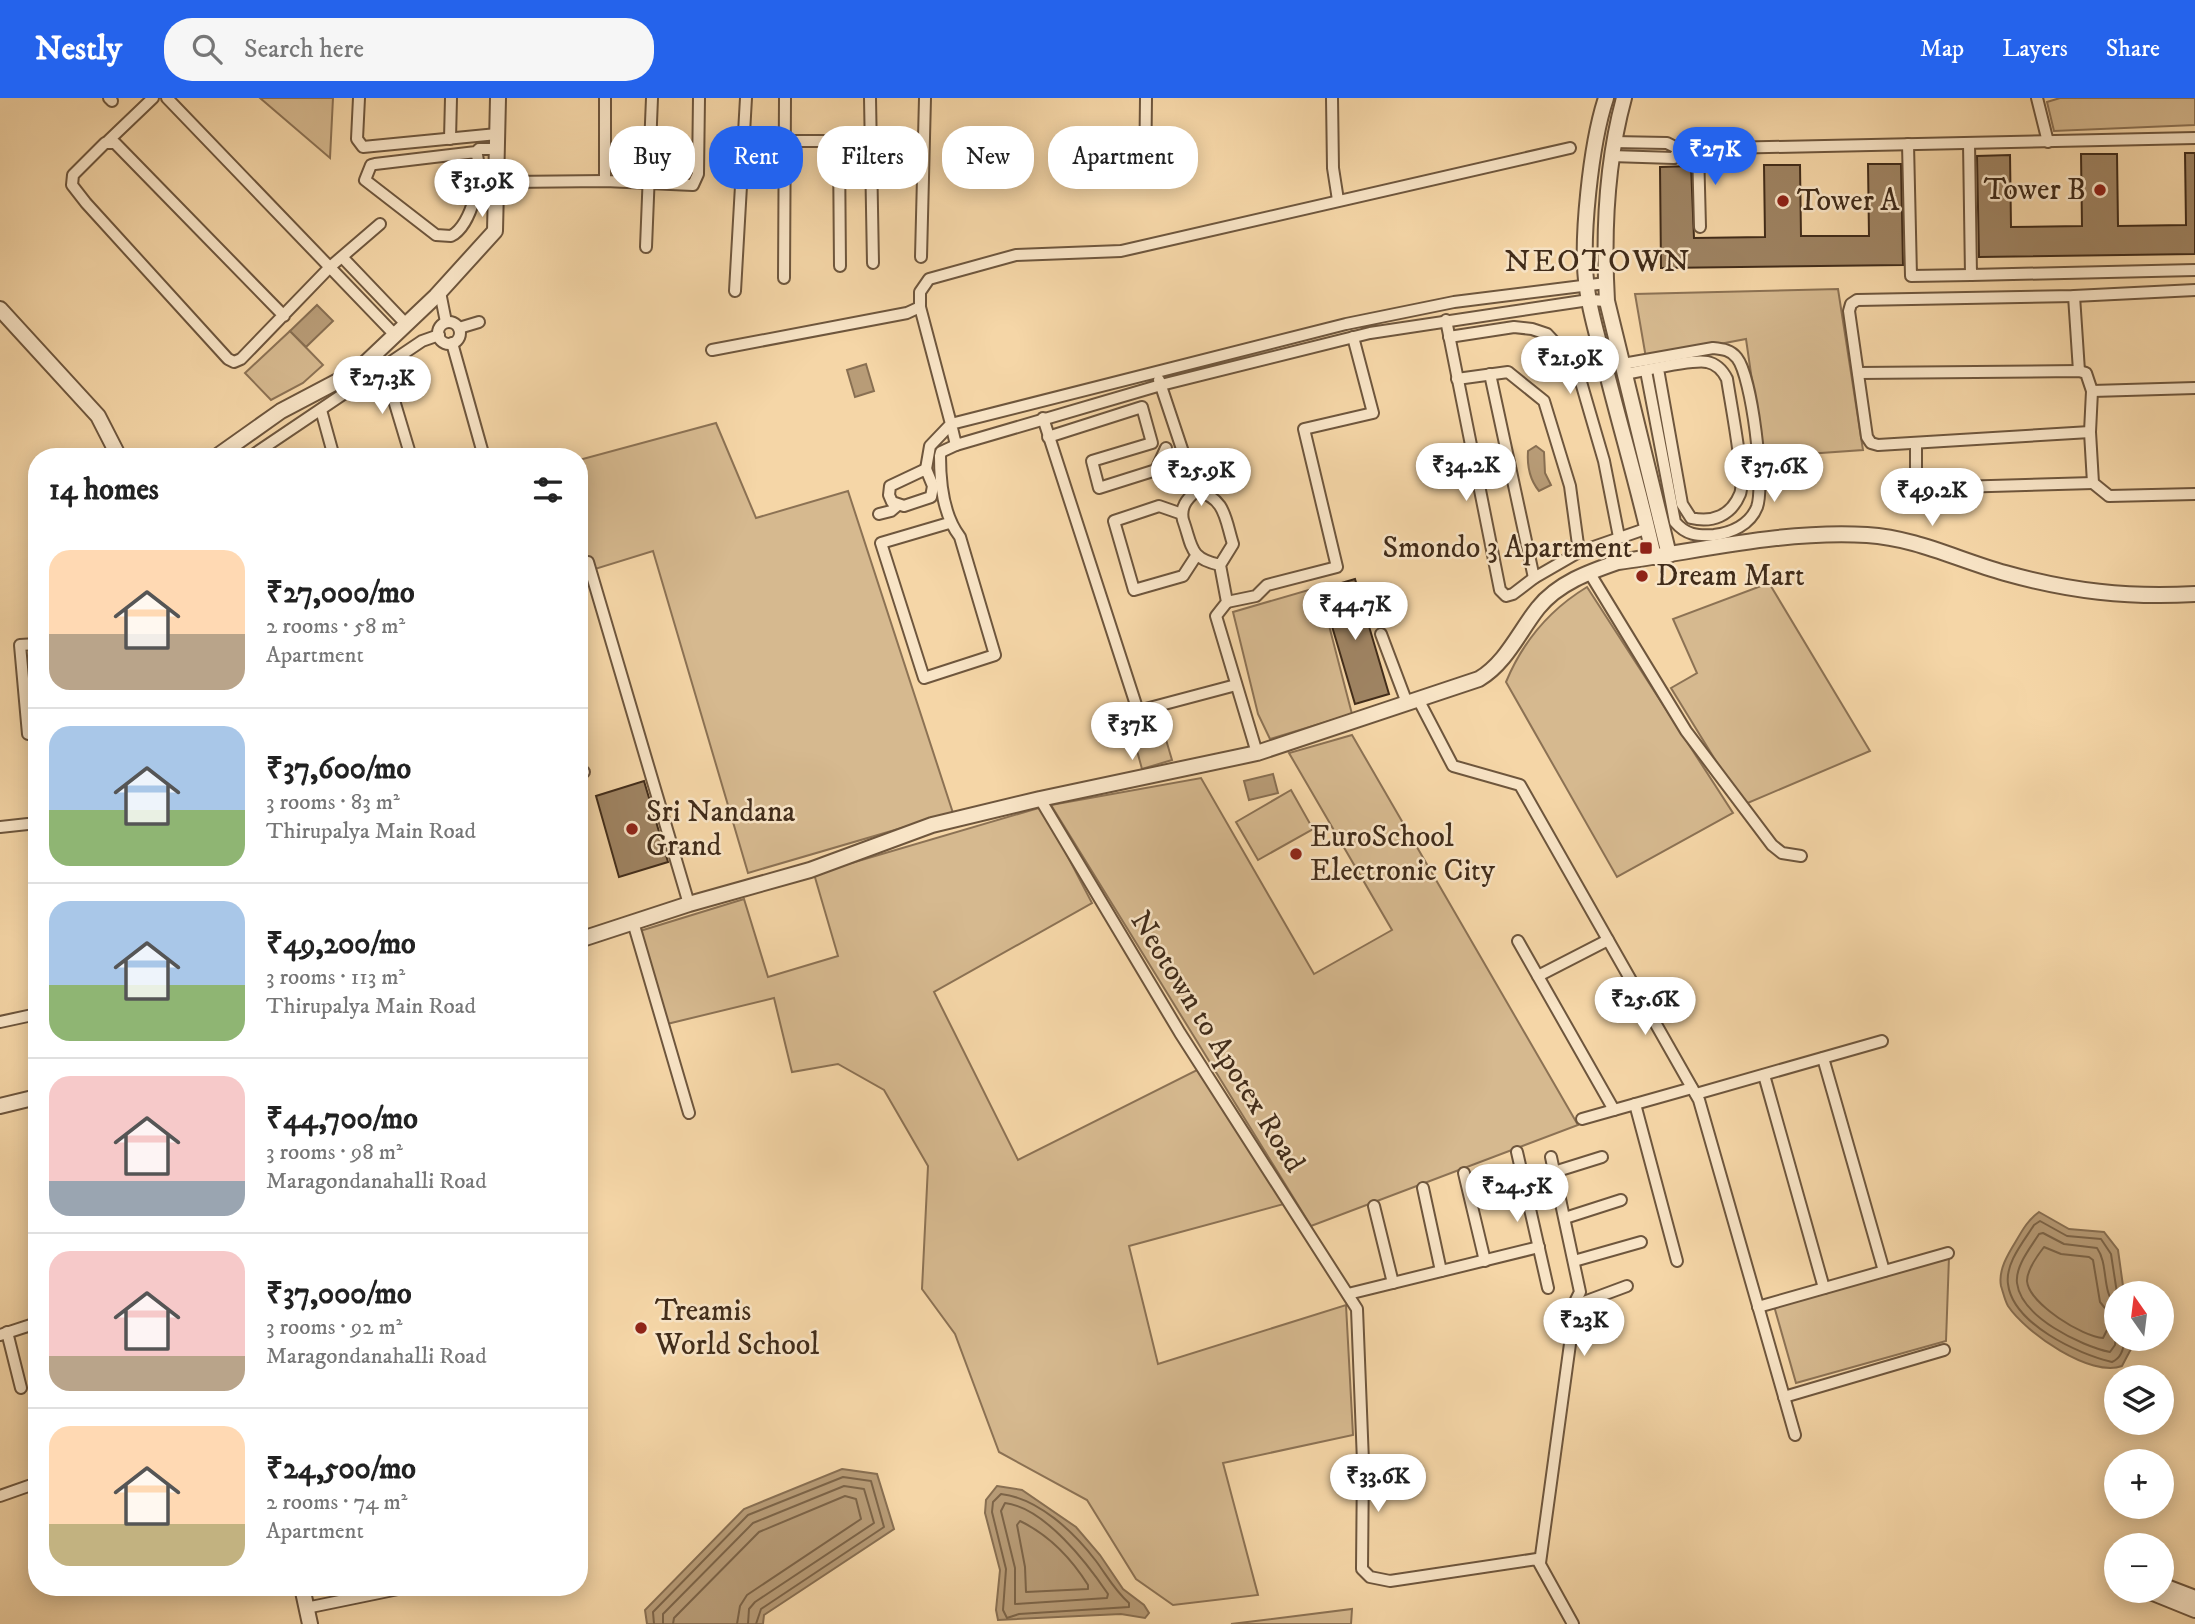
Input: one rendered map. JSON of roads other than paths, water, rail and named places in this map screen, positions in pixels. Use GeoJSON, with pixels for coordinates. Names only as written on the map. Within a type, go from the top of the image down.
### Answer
{"type":"FeatureCollection","features":[{"type":"Feature","properties":{"kind":"street"},"geometry":{"type":"LineString","coordinates":[[153,98],[73,175],[72,185],[228,359],[234,362],[241,359],[330,267],[380,224]]}},
{"type":"Feature","properties":{"kind":"street"},"geometry":{"type":"LineString","coordinates":[[167,98],[330,267],[401,329]]}},
{"type":"Feature","properties":{"kind":"street"},"geometry":{"type":"LineString","coordinates":[[359,98],[357,139],[363,147],[450,139],[497,147]]}},
{"type":"Feature","properties":{"kind":"street"},"geometry":{"type":"LineString","coordinates":[[450,139],[451,98]]}},
{"type":"Feature","properties":{"kind":"street"},"geometry":{"type":"LineString","coordinates":[[228,448],[281,411],[357,371],[440,292],[495,231],[498,98]]}},
{"type":"Feature","properties":{"kind":"street"},"geometry":{"type":"LineString","coordinates":[[605,181],[606,98]]}},
{"type":"Feature","properties":{"kind":"street"},"geometry":{"type":"LineString","coordinates":[[651,126],[652,98]]}},
{"type":"Feature","properties":{"kind":"street"},"geometry":{"type":"LineString","coordinates":[[695,183],[699,98]]}},
{"type":"Feature","properties":{"kind":"street"},"geometry":{"type":"LineString","coordinates":[[745,126],[746,98]]}},
{"type":"Feature","properties":{"kind":"street"},"geometry":{"type":"LineString","coordinates":[[785,98],[785,126]]}},
{"type":"Feature","properties":{"kind":"street"},"geometry":{"type":"LineString","coordinates":[[870,98],[873,263]]}},
{"type":"Feature","properties":{"kind":"street"},"geometry":{"type":"LineString","coordinates":[[921,257],[925,98]]}},
{"type":"Feature","properties":{"kind":"street"},"geometry":{"type":"LineString","coordinates":[[1146,98],[1146,126]]}},
{"type":"Feature","properties":{"kind":"street"},"geometry":{"type":"LineString","coordinates":[[1332,98],[1334,168],[1338,200]]}},
{"type":"Feature","properties":{"kind":"street"},"geometry":{"type":"LineString","coordinates":[[1606,98],[1595,144],[1587,215],[1586,284],[1645,533],[1661,556]]}},
{"type":"Feature","properties":{"kind":"street"},"geometry":{"type":"LineString","coordinates":[[1624,98],[1612,149],[1607,191],[1607,301],[1624,369],[1661,556]]}},
{"type":"Feature","properties":{"kind":"street"},"geometry":{"type":"LineString","coordinates":[[2037,98],[2048,142]]}},
{"type":"Feature","properties":{"kind":"street"},"geometry":{"type":"LineString","coordinates":[[1612,149],[1667,143],[1674,144],[1679,149],[1698,149],[2195,138]]}},
{"type":"Feature","properties":{"kind":"street"},"geometry":{"type":"LineString","coordinates":[[108,141],[115,143],[284,316]]}},
{"type":"Feature","properties":{"kind":"street"},"geometry":{"type":"LineString","coordinates":[[803,141],[830,141],[839,146],[840,266]]}},
{"type":"Feature","properties":{"kind":"street"},"geometry":{"type":"LineString","coordinates":[[1969,143],[1971,275]]}},
{"type":"Feature","properties":{"kind":"street"},"geometry":{"type":"LineString","coordinates":[[1908,144],[1911,276],[2195,270]]}},
{"type":"Feature","properties":{"kind":"street"},"geometry":{"type":"LineString","coordinates":[[477,154],[480,183],[461,228],[451,236],[436,234],[365,180],[371,165],[375,164],[477,154],[497,147]]}},
{"type":"Feature","properties":{"kind":"street"},"geometry":{"type":"LineString","coordinates":[[956,445],[920,307],[920,292],[929,279],[1016,255],[1121,251],[1570,148]]}},
{"type":"Feature","properties":{"kind":"street"},"geometry":{"type":"LineString","coordinates":[[1698,149],[1700,227]]}},
{"type":"Feature","properties":{"kind":"street"},"geometry":{"type":"LineString","coordinates":[[496,182],[609,181]]}},
{"type":"Feature","properties":{"kind":"street"},"geometry":{"type":"LineString","coordinates":[[646,247],[650,189]]}},
{"type":"Feature","properties":{"kind":"street"},"geometry":{"type":"LineString","coordinates":[[735,291],[741,189]]}},
{"type":"Feature","properties":{"kind":"street"},"geometry":{"type":"LineString","coordinates":[[784,278],[785,189]]}},
{"type":"Feature","properties":{"kind":"street"},"geometry":{"type":"LineString","coordinates":[[343,258],[401,329]]}},
{"type":"Feature","properties":{"kind":"street"},"geometry":{"type":"LineString","coordinates":[[879,514],[891,511],[898,505],[931,497],[933,486],[926,469],[930,446],[951,424],[1346,324],[1454,302],[1606,282]]}},
{"type":"Feature","properties":{"kind":"street"},"geometry":{"type":"LineString","coordinates":[[2090,432],[1916,443],[1871,443],[1867,437],[1849,311],[1851,304],[1857,300],[2074,296],[2195,289]]}},
{"type":"Feature","properties":{"kind":"street"},"geometry":{"type":"LineString","coordinates":[[440,292],[446,322]]}},
{"type":"Feature","properties":{"kind":"street"},"geometry":{"type":"LineString","coordinates":[[2074,296],[2079,370]]}},
{"type":"Feature","properties":{"kind":"street"},"geometry":{"type":"LineString","coordinates":[[1447,330],[1589,300],[1607,301]]}},
{"type":"Feature","properties":{"kind":"street"},"geometry":{"type":"LineString","coordinates":[[712,350],[907,313],[920,307]]}},
{"type":"Feature","properties":{"kind":"street"},"geometry":{"type":"LineString","coordinates":[[0,309],[98,416],[114,448]]}},
{"type":"Feature","properties":{"kind":"street"},"geometry":{"type":"LineString","coordinates":[[446,322],[454,323],[459,328]]}},
{"type":"Feature","properties":{"kind":"street"},"geometry":{"type":"LineString","coordinates":[[446,322],[439,329],[443,341],[452,343],[458,339],[459,328]]}},
{"type":"Feature","properties":{"kind":"street"},"geometry":{"type":"LineString","coordinates":[[459,328],[479,322]]}},
{"type":"Feature","properties":{"kind":"street"},"geometry":{"type":"LineString","coordinates":[[949,523],[881,543],[924,678],[995,655],[960,537],[949,523],[941,452],[1043,418],[1161,385],[1353,337],[1514,327],[1532,328],[1547,334],[1576,365],[1604,461],[1619,537]]}},
{"type":"Feature","properties":{"kind":"street"},"geometry":{"type":"LineString","coordinates":[[1447,330],[1500,590],[1506,596],[1513,594],[1534,578],[1579,552],[1619,537],[1645,533]]}},
{"type":"Feature","properties":{"kind":"street"},"geometry":{"type":"LineString","coordinates":[[262,448],[422,341],[439,335]]}},
{"type":"Feature","properties":{"kind":"street"},"geometry":{"type":"LineString","coordinates":[[1256,753],[1216,616],[1227,602],[1256,596],[1266,585],[1338,567],[1304,429],[1373,413],[1353,337]]}},
{"type":"Feature","properties":{"kind":"street"},"geometry":{"type":"LineString","coordinates":[[452,343],[481,448]]}},
{"type":"Feature","properties":{"kind":"street"},"geometry":{"type":"LineString","coordinates":[[1624,369],[1713,348],[1727,350],[1737,357],[1745,372],[1756,438],[1760,494],[1756,509],[1747,522],[1722,534],[1700,536],[1690,534],[1675,522],[1652,370]]}},
{"type":"Feature","properties":{"kind":"street"},"geometry":{"type":"LineString","coordinates":[[1624,369],[1652,370],[1707,362],[1718,368],[1727,379],[1740,493],[1729,511],[1713,520],[1691,518],[1682,505],[1652,370]]}},
{"type":"Feature","properties":{"kind":"street"},"geometry":{"type":"LineString","coordinates":[[384,367],[408,448]]}},
{"type":"Feature","properties":{"kind":"street"},"geometry":{"type":"LineString","coordinates":[[1156,370],[1196,491]]}},
{"type":"Feature","properties":{"kind":"street"},"geometry":{"type":"LineString","coordinates":[[1858,373],[2079,370],[2085,373],[2092,391],[2090,432],[2093,483]]}},
{"type":"Feature","properties":{"kind":"street"},"geometry":{"type":"LineString","coordinates":[[1457,379],[1508,372],[1544,401],[1570,486],[1579,552]]}},
{"type":"Feature","properties":{"kind":"street"},"geometry":{"type":"LineString","coordinates":[[1490,374],[1534,578]]}},
{"type":"Feature","properties":{"kind":"street"},"geometry":{"type":"LineString","coordinates":[[2092,391],[2195,388]]}},
{"type":"Feature","properties":{"kind":"street"},"geometry":{"type":"LineString","coordinates":[[1048,438],[1142,407],[1152,443]]}},
{"type":"Feature","properties":{"kind":"street"},"geometry":{"type":"LineString","coordinates":[[321,410],[332,448]]}},
{"type":"Feature","properties":{"kind":"street"},"geometry":{"type":"LineString","coordinates":[[1043,418],[1138,711],[1236,685]]}},
{"type":"Feature","properties":{"kind":"street"},"geometry":{"type":"LineString","coordinates":[[238,440],[244,448]]}},
{"type":"Feature","properties":{"kind":"street"},"geometry":{"type":"LineString","coordinates":[[1166,448],[1156,470],[1100,488],[1092,461],[1152,443],[1166,448],[1182,444]]}},
{"type":"Feature","properties":{"kind":"street"},"geometry":{"type":"LineString","coordinates":[[1916,443],[1916,480],[1922,488],[2093,483],[2109,496],[2195,494]]}},
{"type":"Feature","properties":{"kind":"street"},"geometry":{"type":"LineString","coordinates":[[898,505],[892,502],[889,495],[890,486],[926,469]]}},
{"type":"Feature","properties":{"kind":"street"},"geometry":{"type":"LineString","coordinates":[[1196,491],[1211,494],[1221,505],[1233,544],[1220,565],[1227,602]]}},
{"type":"Feature","properties":{"kind":"street"},"geometry":{"type":"LineString","coordinates":[[1196,491],[1186,500],[1182,514],[1196,556],[1201,561],[1220,565]]}},
{"type":"Feature","properties":{"kind":"street"},"geometry":{"type":"LineString","coordinates":[[1182,514],[1159,506],[1114,521],[1134,590],[1184,576],[1196,556]]}},
{"type":"Feature","properties":{"kind":"street"},"geometry":{"type":"LineString","coordinates":[[588,937],[690,904],[810,870],[932,825],[1256,753],[1479,679],[1494,670],[1540,606],[1560,587],[1588,572],[1618,562],[1801,536],[1868,535],[1924,544],[2003,572],[2081,592],[2157,596],[2195,594]]}},
{"type":"Feature","properties":{"kind":"street"},"geometry":{"type":"LineString","coordinates":[[588,562],[690,904]]}},
{"type":"Feature","properties":{"kind":"street"},"geometry":{"type":"LineString","coordinates":[[1588,572],[1694,741],[1772,845],[1782,853],[1801,856]]}},
{"type":"Feature","properties":{"kind":"street"},"geometry":{"type":"LineString","coordinates":[[1381,634],[1412,701],[1453,766],[1520,785],[1694,1091],[1795,1435]]}},
{"type":"Feature","properties":{"kind":"street"},"geometry":{"type":"LineString","coordinates":[[28,644],[20,645],[28,734]]}},
{"type":"Feature","properties":{"kind":"street","name":"Neotown to Apotex Road"},"geometry":{"type":"LineString","coordinates":[[1040,799],[1180,1033],[1357,1309],[1363,1462],[1362,1569],[1370,1577],[1390,1581],[1539,1561]]}},
{"type":"Feature","properties":{"kind":"street"},"geometry":{"type":"LineString","coordinates":[[0,827],[28,824]]}},
{"type":"Feature","properties":{"kind":"street"},"geometry":{"type":"LineString","coordinates":[[633,922],[689,1113]]}},
{"type":"Feature","properties":{"kind":"street"},"geometry":{"type":"LineString","coordinates":[[1538,976],[1608,940]]}},
{"type":"Feature","properties":{"kind":"street"},"geometry":{"type":"LineString","coordinates":[[1518,941],[1614,1110]]}},
{"type":"Feature","properties":{"kind":"street"},"geometry":{"type":"LineString","coordinates":[[0,1022],[28,1016]]}},
{"type":"Feature","properties":{"kind":"street"},"geometry":{"type":"LineString","coordinates":[[1582,1119],[1634,1104],[1764,1075],[1882,1041]]}},
{"type":"Feature","properties":{"kind":"street"},"geometry":{"type":"LineString","coordinates":[[1823,1058],[1884,1271]]}},
{"type":"Feature","properties":{"kind":"street"},"geometry":{"type":"LineString","coordinates":[[1764,1075],[1825,1288]]}},
{"type":"Feature","properties":{"kind":"street"},"geometry":{"type":"LineString","coordinates":[[0,1105],[28,1099]]}},
{"type":"Feature","properties":{"kind":"street"},"geometry":{"type":"LineString","coordinates":[[1634,1104],[1677,1261]]}},
{"type":"Feature","properties":{"kind":"street"},"geometry":{"type":"LineString","coordinates":[[1517,1152],[1548,1288]]}},
{"type":"Feature","properties":{"kind":"street"},"geometry":{"type":"LineString","coordinates":[[1551,1157],[1580,1292],[1539,1561],[1573,1624]]}},
{"type":"Feature","properties":{"kind":"street"},"geometry":{"type":"LineString","coordinates":[[1554,1172],[1602,1157]]}},
{"type":"Feature","properties":{"kind":"street"},"geometry":{"type":"LineString","coordinates":[[1464,1173],[1485,1261]]}},
{"type":"Feature","properties":{"kind":"street"},"geometry":{"type":"LineString","coordinates":[[1423,1188],[1441,1271]]}},
{"type":"Feature","properties":{"kind":"street"},"geometry":{"type":"LineString","coordinates":[[1565,1219],[1621,1200]]}},
{"type":"Feature","properties":{"kind":"street"},"geometry":{"type":"LineString","coordinates":[[1374,1206],[1393,1283]]}},
{"type":"Feature","properties":{"kind":"street"},"geometry":{"type":"LineString","coordinates":[[1573,1261],[1641,1242]]}},
{"type":"Feature","properties":{"kind":"street"},"geometry":{"type":"LineString","coordinates":[[1348,1294],[1539,1247]]}},
{"type":"Feature","properties":{"kind":"street"},"geometry":{"type":"LineString","coordinates":[[1758,1307],[1948,1254]]}},
{"type":"Feature","properties":{"kind":"street"},"geometry":{"type":"LineString","coordinates":[[1575,1311],[1584,1302],[1627,1286]]}},
{"type":"Feature","properties":{"kind":"street"},"geometry":{"type":"LineString","coordinates":[[20,1388],[4,1334],[28,1326]]}},
{"type":"Feature","properties":{"kind":"street"},"geometry":{"type":"LineString","coordinates":[[1784,1397],[1944,1350]]}},
{"type":"Feature","properties":{"kind":"street"},"geometry":{"type":"LineString","coordinates":[[0,1496],[28,1486]]}},
{"type":"Feature","properties":{"kind":"street"},"geometry":{"type":"LineString","coordinates":[[2174,1590],[2195,1598]]}},
{"type":"Feature","properties":{"kind":"street"},"geometry":{"type":"LineString","coordinates":[[304,1596],[310,1624]]}},
{"type":"Feature","properties":{"kind":"street"},"geometry":{"type":"LineString","coordinates":[[306,1608],[364,1596]]}},
{"type":"Feature","properties":{"kind":"street"},"geometry":{"type":"LineString","coordinates":[[2174,1602],[2195,1610]]}},
{"type":"Feature","properties":{"kind":"water"},"geometry":{"type":"Polygon","coordinates":[[[317,305],[333,321],[306,347],[290,331],[317,305]]]}},
{"type":"Feature","properties":{"kind":"water"},"geometry":{"type":"Polygon","coordinates":[[[866,364],[874,391],[855,397],[847,370],[866,364]]]}},
{"type":"Feature","properties":{"kind":"water"},"geometry":{"type":"Polygon","coordinates":[[[1536,446],[1544,452],[1545,473],[1551,485],[1539,491],[1531,477],[1528,462],[1528,451],[1536,446]]]}},
{"type":"Feature","properties":{"kind":"water"},"geometry":{"type":"Polygon","coordinates":[[[1273,774],[1278,793],[1249,800],[1244,781],[1273,774]]]}},
{"type":"Feature","properties":{"kind":"water"},"geometry":{"type":"Polygon","coordinates":[[[2039,1212],[2069,1229],[2104,1232],[2118,1250],[2122,1281],[2104,1281],[2104,1351],[2130,1351],[2123,1365],[2094,1365],[2060,1351],[2029,1328],[2008,1306],[2000,1280],[2002,1268],[2032,1218],[2039,1212]]]}},
{"type":"Feature","properties":{"kind":"water"},"geometry":{"type":"Polygon","coordinates":[[[842,1469],[877,1474],[894,1529],[764,1615],[763,1624],[647,1624],[645,1610],[744,1509],[842,1469]]]}},
{"type":"Feature","properties":{"kind":"water"},"geometry":{"type":"Polygon","coordinates":[[[997,1486],[1022,1490],[1076,1527],[1100,1555],[1123,1589],[1144,1605],[1149,1613],[1145,1618],[1121,1614],[998,1620],[996,1610],[1000,1570],[985,1513],[986,1500],[997,1486]]]}},
{"type":"Feature","properties":{"kind":"place","name":"Tower B"},"geometry":{"type":"Point","coordinates":[2100,190]}},
{"type":"Feature","properties":{"kind":"place","name":"Tower A"},"geometry":{"type":"Point","coordinates":[1783,201]}},
{"type":"Feature","properties":{"kind":"place","name":"Smondo 3 Apartment"},"geometry":{"type":"Point","coordinates":[1646,548]}},
{"type":"Feature","properties":{"kind":"place","name":"Dream Mart"},"geometry":{"type":"Point","coordinates":[1642,576]}},
{"type":"Feature","properties":{"kind":"place","name":"Sri Nandana Grand"},"geometry":{"type":"Point","coordinates":[632,829]}},
{"type":"Feature","properties":{"kind":"place","name":"EuroSchool Electronic City"},"geometry":{"type":"Point","coordinates":[1296,854]}},
{"type":"Feature","properties":{"kind":"place","name":"Treamis World School"},"geometry":{"type":"Point","coordinates":[641,1328]}},
{"type":"Feature","properties":{"kind":"district","name":"NEOTOWN"},"geometry":{"type":"Point","coordinates":[1598,262]}}]}
